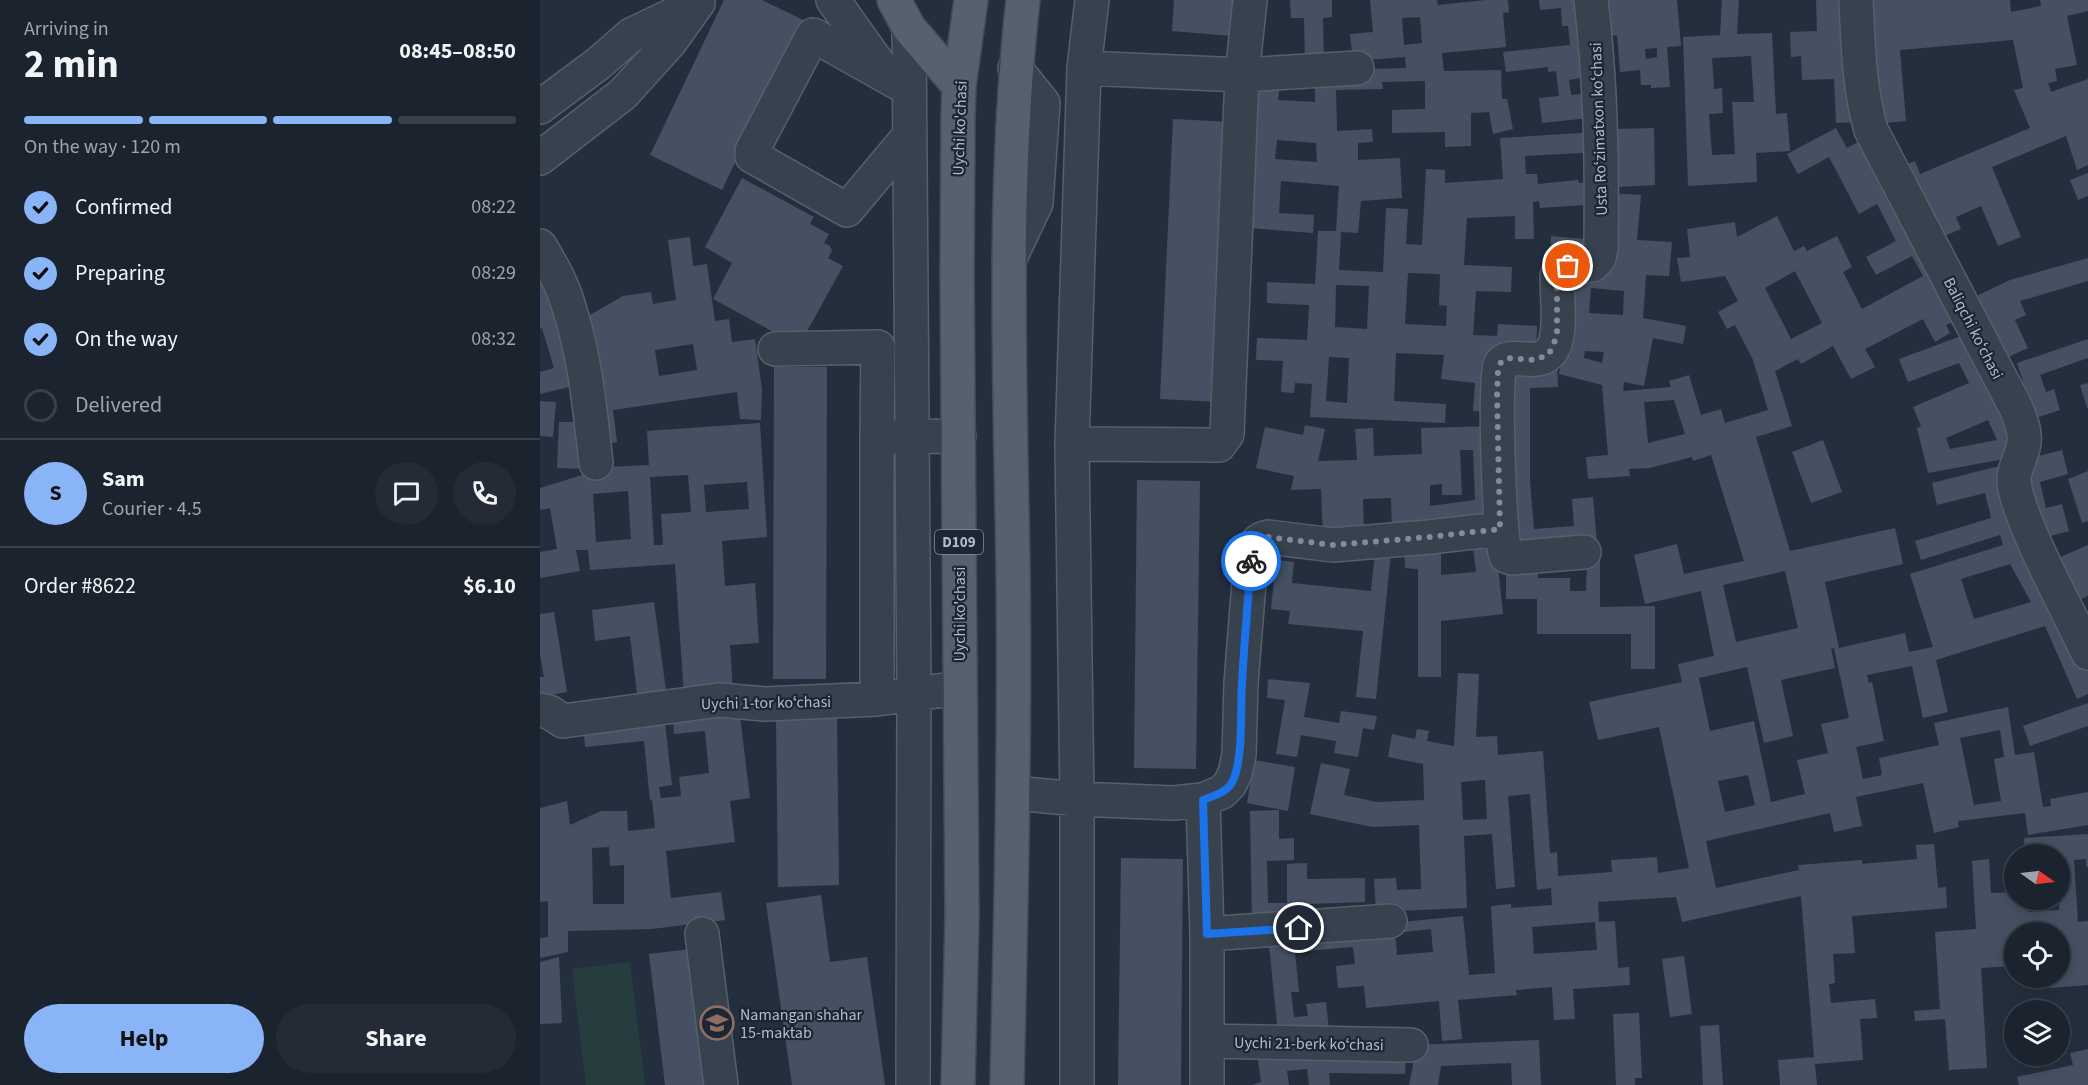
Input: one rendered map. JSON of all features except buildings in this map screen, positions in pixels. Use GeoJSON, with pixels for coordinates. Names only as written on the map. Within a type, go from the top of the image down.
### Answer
{"type":"FeatureCollection","features":[{"type":"Feature","properties":{"kind":"main road","name":"Uychi ko'chasi"},"geometry":{"type":"LineString","coordinates":[[958,1085],[962,916],[957,273],[959,86],[971,0]]}},
{"type":"Feature","properties":{"kind":"main road"},"geometry":{"type":"LineString","coordinates":[[1007,1085],[1014,793],[1009,260],[1016,68],[1023,0]]}},
{"type":"Feature","properties":{"kind":"main road"},"geometry":{"type":"LineString","coordinates":[[901,14],[959,86]]}},
{"type":"Feature","properties":{"kind":"street"},"geometry":{"type":"LineString","coordinates":[[898,82],[831,0],[752,151],[752,156],[847,210],[909,136]]}},
{"type":"Feature","properties":{"kind":"street"},"geometry":{"type":"LineString","coordinates":[[1077,1085],[1077,799],[1072,444],[1084,68],[1092,0]]}},
{"type":"Feature","properties":{"kind":"street"},"geometry":{"type":"LineString","coordinates":[[1072,444],[1219,445],[1227,434],[1242,75],[1250,0]]}},
{"type":"Feature","properties":{"kind":"street","name":"Usta Roʻzimatxon koʻchasi"},"geometry":{"type":"LineString","coordinates":[[1500,529],[1498,370],[1501,362],[1508,358],[1536,360],[1549,354],[1557,336],[1557,276],[1562,268],[1568,266],[1592,266],[1599,258],[1601,248],[1599,61],[1591,0]]}},
{"type":"Feature","properties":{"kind":"street","name":"Baliqchi koʻchasi"},"geometry":{"type":"LineString","coordinates":[[1856,0],[1860,72],[1864,106],[1871,130],[2016,408],[2024,428],[2024,446],[2013,476],[2017,496],[2032,536],[2088,653]]}},
{"type":"Feature","properties":{"kind":"street"},"geometry":{"type":"LineString","coordinates":[[540,107],[599,63],[630,35],[699,2]]}},
{"type":"Feature","properties":{"kind":"street"},"geometry":{"type":"LineString","coordinates":[[540,158],[623,94],[670,42],[699,2]]}},
{"type":"Feature","properties":{"kind":"street"},"geometry":{"type":"LineString","coordinates":[[901,14],[898,82],[909,136],[914,694],[913,1085]]}},
{"type":"Feature","properties":{"kind":"street"},"geometry":{"type":"LineString","coordinates":[[813,35],[898,82]]}},
{"type":"Feature","properties":{"kind":"street"},"geometry":{"type":"LineString","coordinates":[[1084,68],[1242,75],[1357,68]]}},
{"type":"Feature","properties":{"kind":"street"},"geometry":{"type":"LineString","coordinates":[[540,246],[560,282],[574,323],[588,390],[596,462]]}},
{"type":"Feature","properties":{"kind":"street"},"geometry":{"type":"LineString","coordinates":[[877,699],[877,437],[880,333],[911,333]]}},
{"type":"Feature","properties":{"kind":"street"},"geometry":{"type":"LineString","coordinates":[[775,349],[879,347]]}},
{"type":"Feature","properties":{"kind":"street"},"geometry":{"type":"LineString","coordinates":[[877,437],[959,436]]}},
{"type":"Feature","properties":{"kind":"street"},"geometry":{"type":"LineString","coordinates":[[1014,793],[1077,799],[1173,802],[1203,800],[1222,792],[1230,784],[1239,755],[1251,557],[1255,544],[1260,539],[1268,537],[1333,545],[1500,529],[1503,551],[1511,558],[1584,552]]}},
{"type":"Feature","properties":{"kind":"street","name":"Uychi 1-tor koʻchasi"},"geometry":{"type":"LineString","coordinates":[[540,710],[549,712],[563,722],[719,700],[765,704],[877,699],[960,688]]}},
{"type":"Feature","properties":{"kind":"street"},"geometry":{"type":"LineString","coordinates":[[1203,800],[1207,934],[1207,1085]]}},
{"type":"Feature","properties":{"kind":"street"},"geometry":{"type":"LineString","coordinates":[[1207,934],[1390,921]]}},
{"type":"Feature","properties":{"kind":"street"},"geometry":{"type":"LineString","coordinates":[[702,934],[721,1085]]}},
{"type":"Feature","properties":{"kind":"street","name":"Uychi 21-berk koʻchasi"},"geometry":{"type":"LineString","coordinates":[[1207,1041],[1411,1045]]}},
{"type":"Feature","properties":{"kind":"green space"},"geometry":{"type":"Polygon","coordinates":[[[630,962],[645,1085],[586,1085],[572,969],[630,962]]]}},
{"type":"Feature","properties":{"kind":"way so far"},"geometry":{"type":"LineString","coordinates":[[1251,561],[1255,544],[1260,539],[1268,537],[1333,545],[1500,529],[1498,370],[1501,362],[1508,358],[1536,360],[1549,354],[1557,336],[1557,276],[1562,268],[1568,266]]}},
{"type":"Feature","properties":{"kind":"place","name":"Namangan shahar 15-maktab"},"geometry":{"type":"Point","coordinates":[717,1023]}},
{"type":"Feature","properties":{"kind":"route"},"geometry":{"type":"LineString","coordinates":[[1251,561],[1239,755],[1230,784],[1222,792],[1203,800],[1207,934],[1299,928]]}}]}
